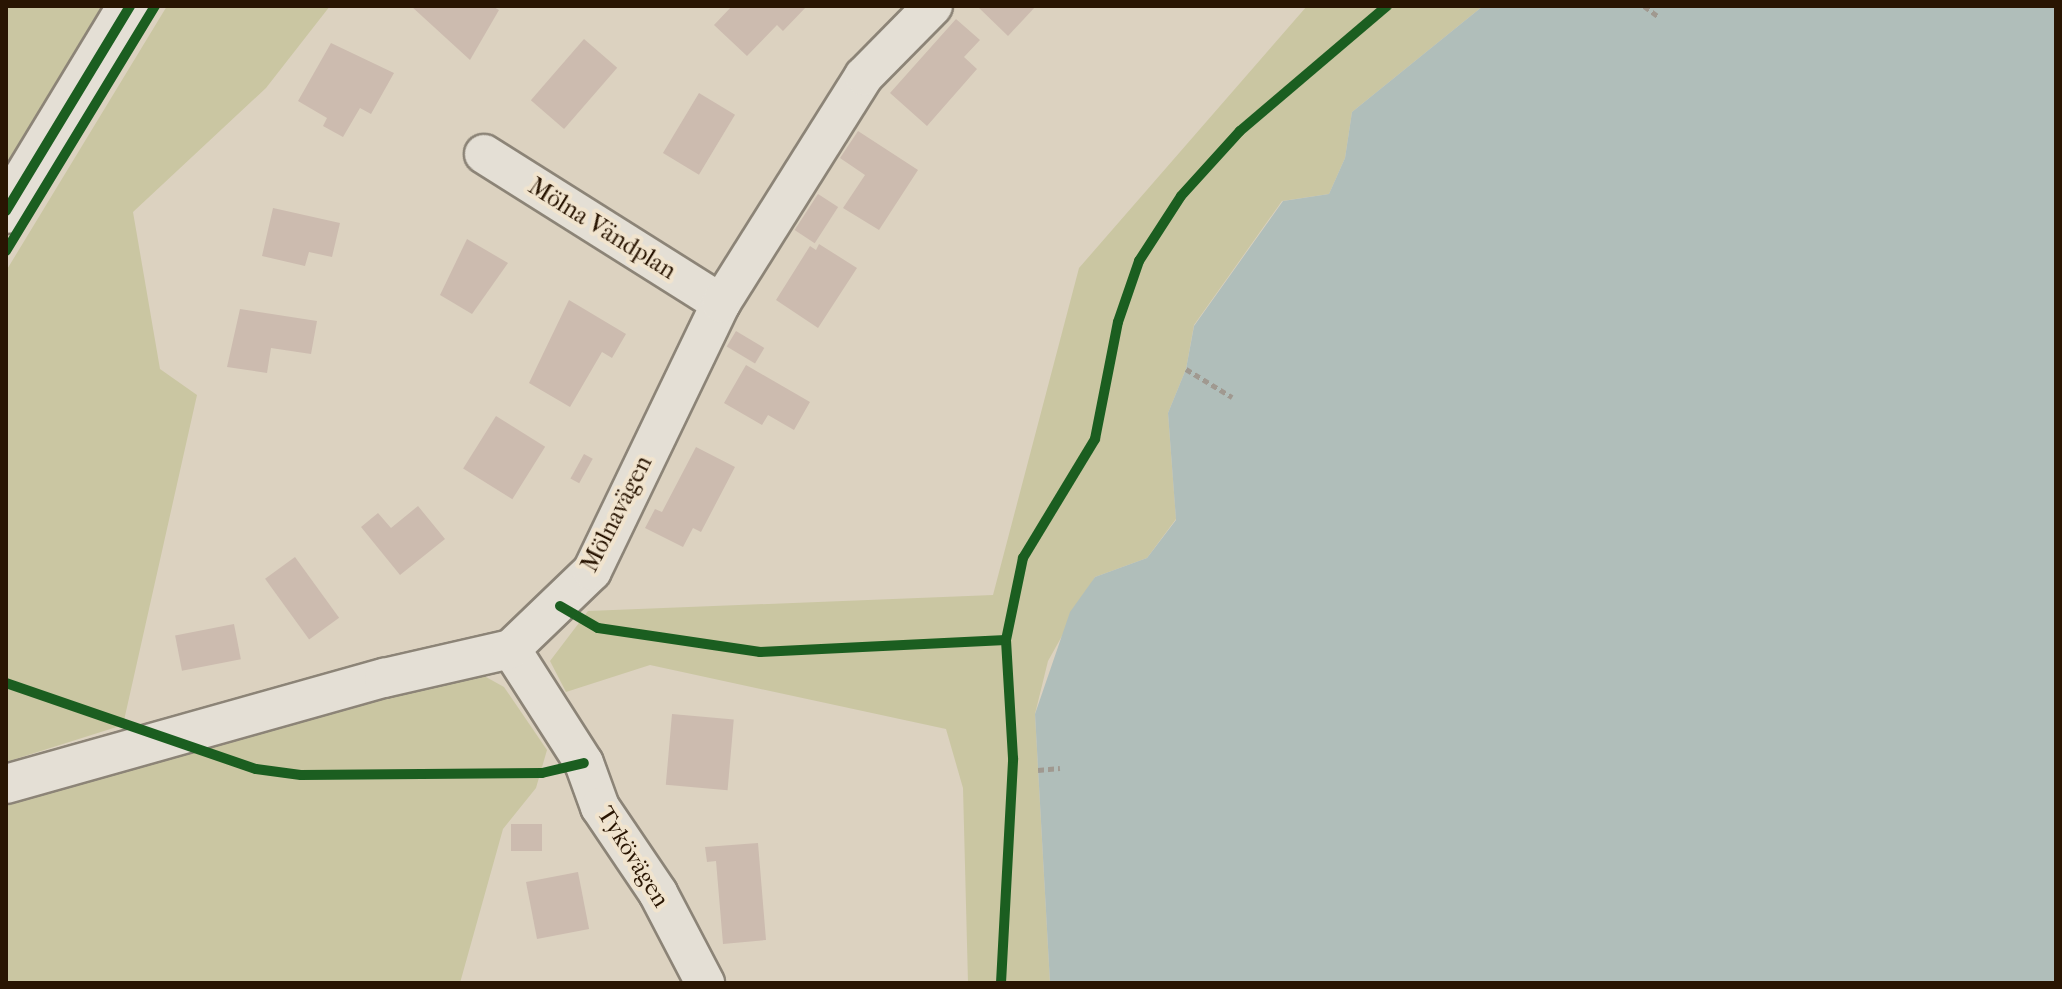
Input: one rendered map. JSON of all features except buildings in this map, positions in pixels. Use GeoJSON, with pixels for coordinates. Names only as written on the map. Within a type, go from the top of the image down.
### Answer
{"type":"FeatureCollection","features":[{"type":"Feature","properties":{"kind":"main road"},"geometry":{"type":"LineString","coordinates":[[6,211],[130,6]]}},
{"type":"Feature","properties":{"kind":"street","name":"Mölnavägen"},"geometry":{"type":"LineString","coordinates":[[511,649],[592,571],[721,303],[864,76],[933,6]]}},
{"type":"Feature","properties":{"kind":"street","name":"Mölna Vändplan"},"geometry":{"type":"LineString","coordinates":[[484,154],[721,303]]}},
{"type":"Feature","properties":{"kind":"street"},"geometry":{"type":"LineString","coordinates":[[6,784],[384,678],[511,649]]}},
{"type":"Feature","properties":{"kind":"street","name":"Tykövägen"},"geometry":{"type":"LineString","coordinates":[[511,649],[584,763],[600,807],[658,893],[705,983]]}},
{"type":"Feature","properties":{"kind":"path"},"geometry":{"type":"LineString","coordinates":[[1644,6],[1659,17]]}},
{"type":"Feature","properties":{"kind":"path"},"geometry":{"type":"LineString","coordinates":[[1186,369],[1232,397]]}},
{"type":"Feature","properties":{"kind":"path"},"geometry":{"type":"LineString","coordinates":[[1038,770],[1060,768]]}},
{"type":"Feature","properties":{"kind":"shaded area"},"geometry":{"type":"Polygon","coordinates":[[[6,6],[114,6],[12,155],[6,177],[6,6]]]}},
{"type":"Feature","properties":{"kind":"shaded area"},"geometry":{"type":"Polygon","coordinates":[[[167,6],[330,6],[266,88],[133,212],[160,369],[197,395],[123,725],[6,762],[6,271],[167,6]]]}},
{"type":"Feature","properties":{"kind":"shaded area"},"geometry":{"type":"Polygon","coordinates":[[[1307,6],[1483,6],[1352,112],[1345,158],[1329,194],[1282,201],[1194,325],[1186,369],[1168,413],[1176,519],[1147,558],[1095,577],[1048,661],[1035,714],[1050,983],[968,983],[963,788],[946,729],[650,665],[566,692],[550,661],[588,611],[993,595],[1079,268],[1307,6]]]}},
{"type":"Feature","properties":{"kind":"shaded area"},"geometry":{"type":"Polygon","coordinates":[[[1483,6],[2056,6],[2056,983],[1050,983],[1035,714],[1070,612],[1095,577],[1147,558],[1176,520],[1168,413],[1186,369],[1194,326],[1283,201],[1329,194],[1345,158],[1352,112],[1483,6]]]}},
{"type":"Feature","properties":{"kind":"shaded area"},"geometry":{"type":"Polygon","coordinates":[[[477,672],[504,687],[547,750],[536,788],[503,829],[460,983],[6,983],[6,798],[477,672]]]}},
{"type":"Feature","properties":{"kind":"cycle path"},"geometry":{"type":"LineString","coordinates":[[6,211],[130,6]]}},
{"type":"Feature","properties":{"kind":"cycle path"},"geometry":{"type":"LineString","coordinates":[[6,251],[155,6]]}},
{"type":"Feature","properties":{"kind":"cycle path"},"geometry":{"type":"LineString","coordinates":[[1001,983],[1013,758],[1006,640],[1023,558],[1095,439],[1118,322],[1139,261],[1181,196],[1240,131],[1387,6]]}},
{"type":"Feature","properties":{"kind":"cycle path"},"geometry":{"type":"LineString","coordinates":[[560,606],[598,628],[760,652],[1006,640]]}},
{"type":"Feature","properties":{"kind":"cycle path"},"geometry":{"type":"LineString","coordinates":[[6,683],[256,769],[301,775],[542,773],[584,763]]}}]}
